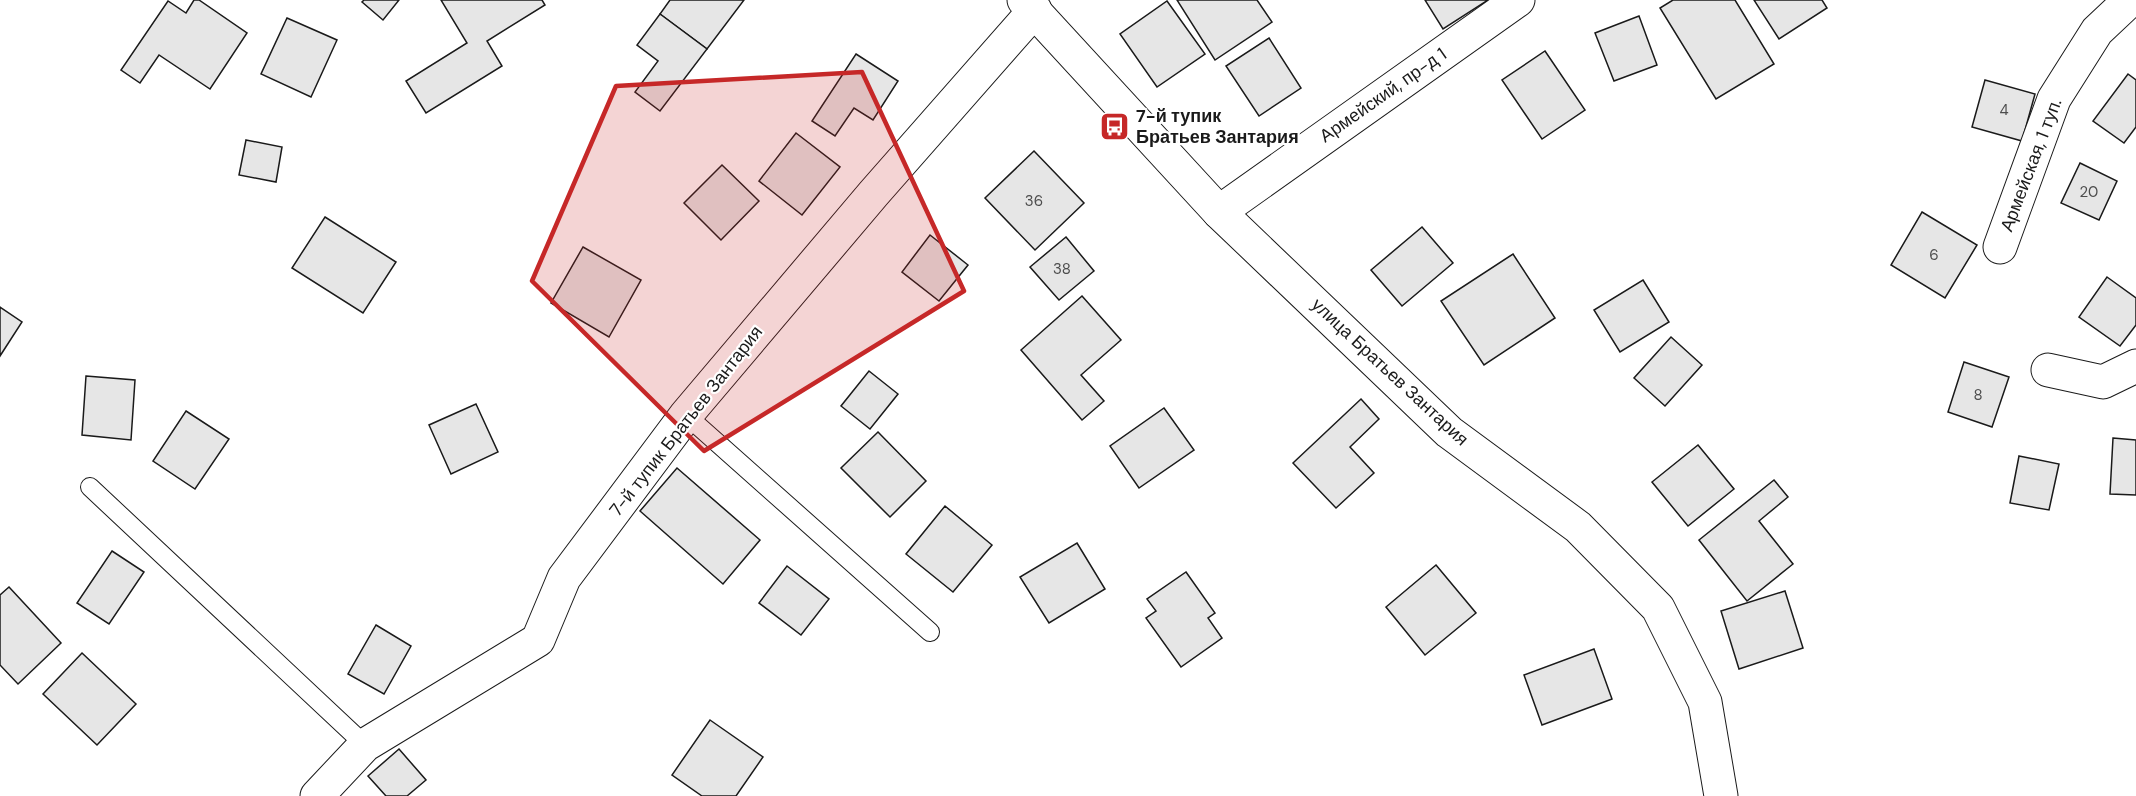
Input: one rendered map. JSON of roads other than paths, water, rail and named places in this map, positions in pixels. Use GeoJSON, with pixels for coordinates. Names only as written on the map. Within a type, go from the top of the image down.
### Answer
{"type":"FeatureCollection","features":[{"type":"Feature","properties":{"kind":"street","name":"Армейский, пр-д 1"},"geometry":{"type":"LineString","coordinates":[[1219,212],[1518,0]]}},
{"type":"Feature","properties":{"kind":"street","name":"Армейская, 1 туп."},"geometry":{"type":"LineString","coordinates":[[2000,246],[2054,99],[2097,31],[2130,0]]}},
{"type":"Feature","properties":{"kind":"street","name":"улица Братьев Зантария"},"geometry":{"type":"LineString","coordinates":[[1029,5],[1219,212],[1449,432],[1578,527],[1658,608],[1705,702],[1721,796]]}},
{"type":"Feature","properties":{"kind":"street","name":"7-й тупик Братьев Зантария"},"geometry":{"type":"LineString","coordinates":[[317,796],[364,745],[538,640],[564,578],[686,416],[1029,5]]}},
{"type":"Feature","properties":{"kind":"street"},"geometry":{"type":"LineString","coordinates":[[2048,370],[2103,382],[2136,366]]}},
{"type":"Feature","properties":{"kind":"lane"},"geometry":{"type":"LineString","coordinates":[[686,416],[930,632]]}},
{"type":"Feature","properties":{"kind":"lane"},"geometry":{"type":"LineString","coordinates":[[90,487],[364,745]]}},
{"type":"Feature","properties":{"kind":"place","name":"7-й тупик Братьев Зантария"},"geometry":{"type":"Point","coordinates":[1115,126]}}]}
